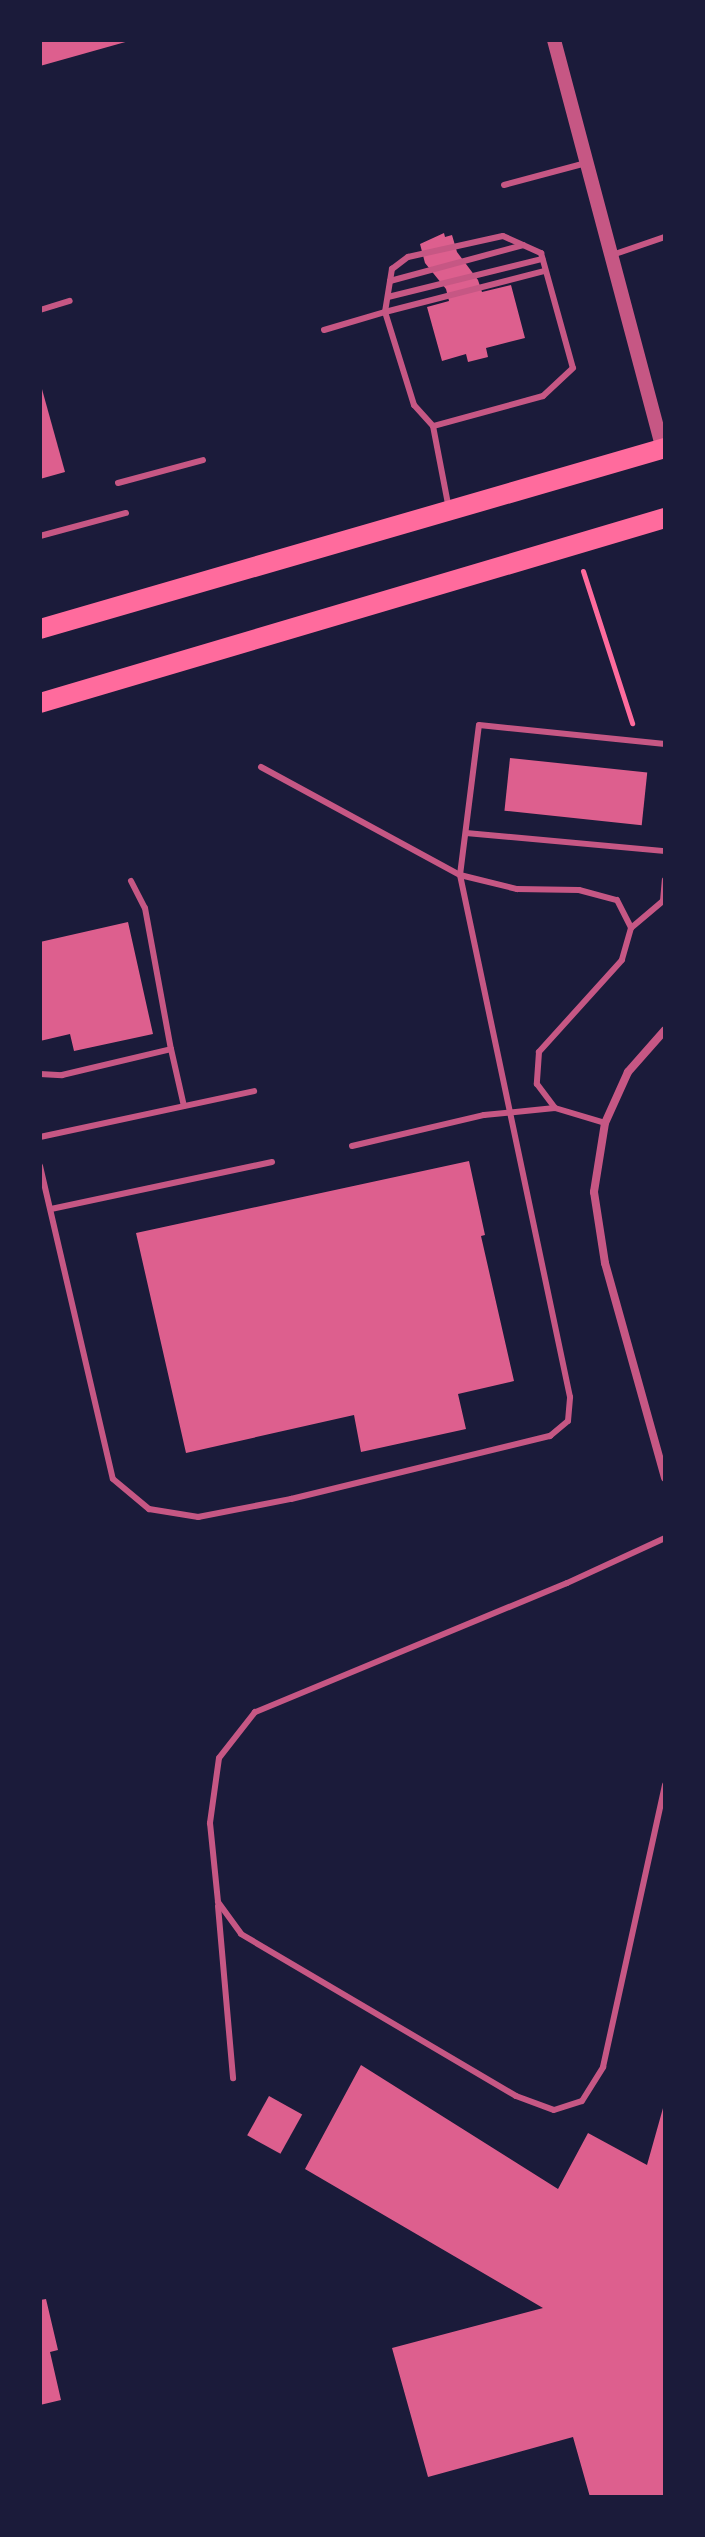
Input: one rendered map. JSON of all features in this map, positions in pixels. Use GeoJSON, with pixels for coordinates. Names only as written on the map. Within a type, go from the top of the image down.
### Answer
{"type":"FeatureCollection","features":[{"type":"Feature","properties":{"kind":"main road"},"geometry":{"type":"LineString","coordinates":[[40,629],[664,451]]}},
{"type":"Feature","properties":{"kind":"main road"},"geometry":{"type":"LineString","coordinates":[[40,703],[665,518]]}},
{"type":"Feature","properties":{"kind":"street"},"geometry":{"type":"LineString","coordinates":[[554,40],[664,451]]}},
{"type":"Feature","properties":{"kind":"street"},"geometry":{"type":"LineString","coordinates":[[665,1030],[628,1072],[605,1123],[594,1192],[605,1263],[665,1478]]}},
{"type":"Feature","properties":{"kind":"lane"},"geometry":{"type":"LineString","coordinates":[[504,185],[589,163]]}},
{"type":"Feature","properties":{"kind":"lane"},"geometry":{"type":"LineString","coordinates":[[433,426],[543,396],[573,368],[541,253],[503,236],[408,257],[392,269],[385,312],[414,405],[433,426],[450,512]]}},
{"type":"Feature","properties":{"kind":"lane"},"geometry":{"type":"LineString","coordinates":[[612,255],[665,237]]}},
{"type":"Feature","properties":{"kind":"lane"},"geometry":{"type":"LineString","coordinates":[[390,281],[523,245]]}},
{"type":"Feature","properties":{"kind":"lane"},"geometry":{"type":"LineString","coordinates":[[388,297],[542,259]]}},
{"type":"Feature","properties":{"kind":"lane"},"geometry":{"type":"LineString","coordinates":[[324,330],[545,271]]}},
{"type":"Feature","properties":{"kind":"lane"},"geometry":{"type":"LineString","coordinates":[[40,310],[70,301]]}},
{"type":"Feature","properties":{"kind":"lane"},"geometry":{"type":"LineString","coordinates":[[118,483],[203,460]]}},
{"type":"Feature","properties":{"kind":"lane"},"geometry":{"type":"LineString","coordinates":[[40,536],[126,513]]}},
{"type":"Feature","properties":{"kind":"lane"},"geometry":{"type":"LineString","coordinates":[[40,1166],[113,1479],[149,1509],[198,1517],[291,1499],[550,1436],[568,1421],[570,1397],[460,875],[479,725],[665,744]]}},
{"type":"Feature","properties":{"kind":"lane"},"geometry":{"type":"LineString","coordinates":[[261,767],[460,875],[517,889],[579,890],[617,900],[631,928]]}},
{"type":"Feature","properties":{"kind":"lane"},"geometry":{"type":"LineString","coordinates":[[466,833],[665,851]]}},
{"type":"Feature","properties":{"kind":"lane"},"geometry":{"type":"LineString","coordinates":[[555,1108],[537,1084],[539,1052],[622,960],[631,928],[663,901],[665,880]]}},
{"type":"Feature","properties":{"kind":"lane"},"geometry":{"type":"LineString","coordinates":[[131,881],[145,908],[184,1106]]}},
{"type":"Feature","properties":{"kind":"lane"},"geometry":{"type":"LineString","coordinates":[[40,1074],[62,1075],[171,1049]]}},
{"type":"Feature","properties":{"kind":"lane"},"geometry":{"type":"LineString","coordinates":[[40,1137],[254,1091]]}},
{"type":"Feature","properties":{"kind":"lane"},"geometry":{"type":"LineString","coordinates":[[352,1146],[509,1113],[555,1108],[605,1123]]}},
{"type":"Feature","properties":{"kind":"lane"},"geometry":{"type":"LineString","coordinates":[[51,1209],[272,1162]]}},
{"type":"Feature","properties":{"kind":"lane"},"geometry":{"type":"LineString","coordinates":[[233,2078],[210,1823],[219,1758],[255,1712],[567,1583],[665,1538]]}},
{"type":"Feature","properties":{"kind":"lane"},"geometry":{"type":"LineString","coordinates":[[218,1902],[241,1934],[516,2096],[554,2110],[582,2101],[603,2067],[664,1791]]}},
{"type":"Feature","properties":{"kind":"path"},"geometry":{"type":"LineString","coordinates":[[583,571],[638,741]]}},
{"type":"Feature","properties":{"kind":"building"},"geometry":{"type":"Polygon","coordinates":[[[40,40],[129,40],[129,41],[40,66],[40,40]]]}},
{"type":"Feature","properties":{"kind":"building"},"geometry":{"type":"Polygon","coordinates":[[[444,233],[445,237],[452,235],[457,252],[478,280],[482,292],[511,285],[525,338],[486,348],[488,357],[468,362],[466,354],[442,361],[427,307],[449,301],[446,289],[425,263],[420,244],[444,233]]]}},
{"type":"Feature","properties":{"kind":"building"},"geometry":{"type":"Polygon","coordinates":[[[40,382],[65,472],[40,479],[40,382]]]}},
{"type":"Feature","properties":{"kind":"building"},"geometry":{"type":"Polygon","coordinates":[[[510,758],[647,772],[642,825],[504,811],[510,758]]]}},
{"type":"Feature","properties":{"kind":"building"},"geometry":{"type":"Polygon","coordinates":[[[128,922],[153,1034],[74,1051],[70,1034],[40,1041],[40,942],[128,922]]]}},
{"type":"Feature","properties":{"kind":"building"},"geometry":{"type":"Polygon","coordinates":[[[469,1161],[485,1235],[481,1236],[514,1381],[458,1394],[466,1429],[361,1452],[354,1415],[186,1453],[136,1233],[469,1161]]]}},
{"type":"Feature","properties":{"kind":"building"},"geometry":{"type":"Polygon","coordinates":[[[361,2065],[558,2189],[588,2133],[647,2165],[665,2101],[665,2497],[590,2497],[573,2437],[428,2477],[392,2348],[543,2308],[305,2169],[361,2065]]]}},
{"type":"Feature","properties":{"kind":"building"},"geometry":{"type":"Polygon","coordinates":[[[269,2096],[302,2114],[280,2154],[247,2135],[269,2096]]]}},
{"type":"Feature","properties":{"kind":"building"},"geometry":{"type":"Polygon","coordinates":[[[46,2299],[58,2350],[50,2352],[61,2400],[40,2405],[40,2300],[46,2299]]]}}]}
